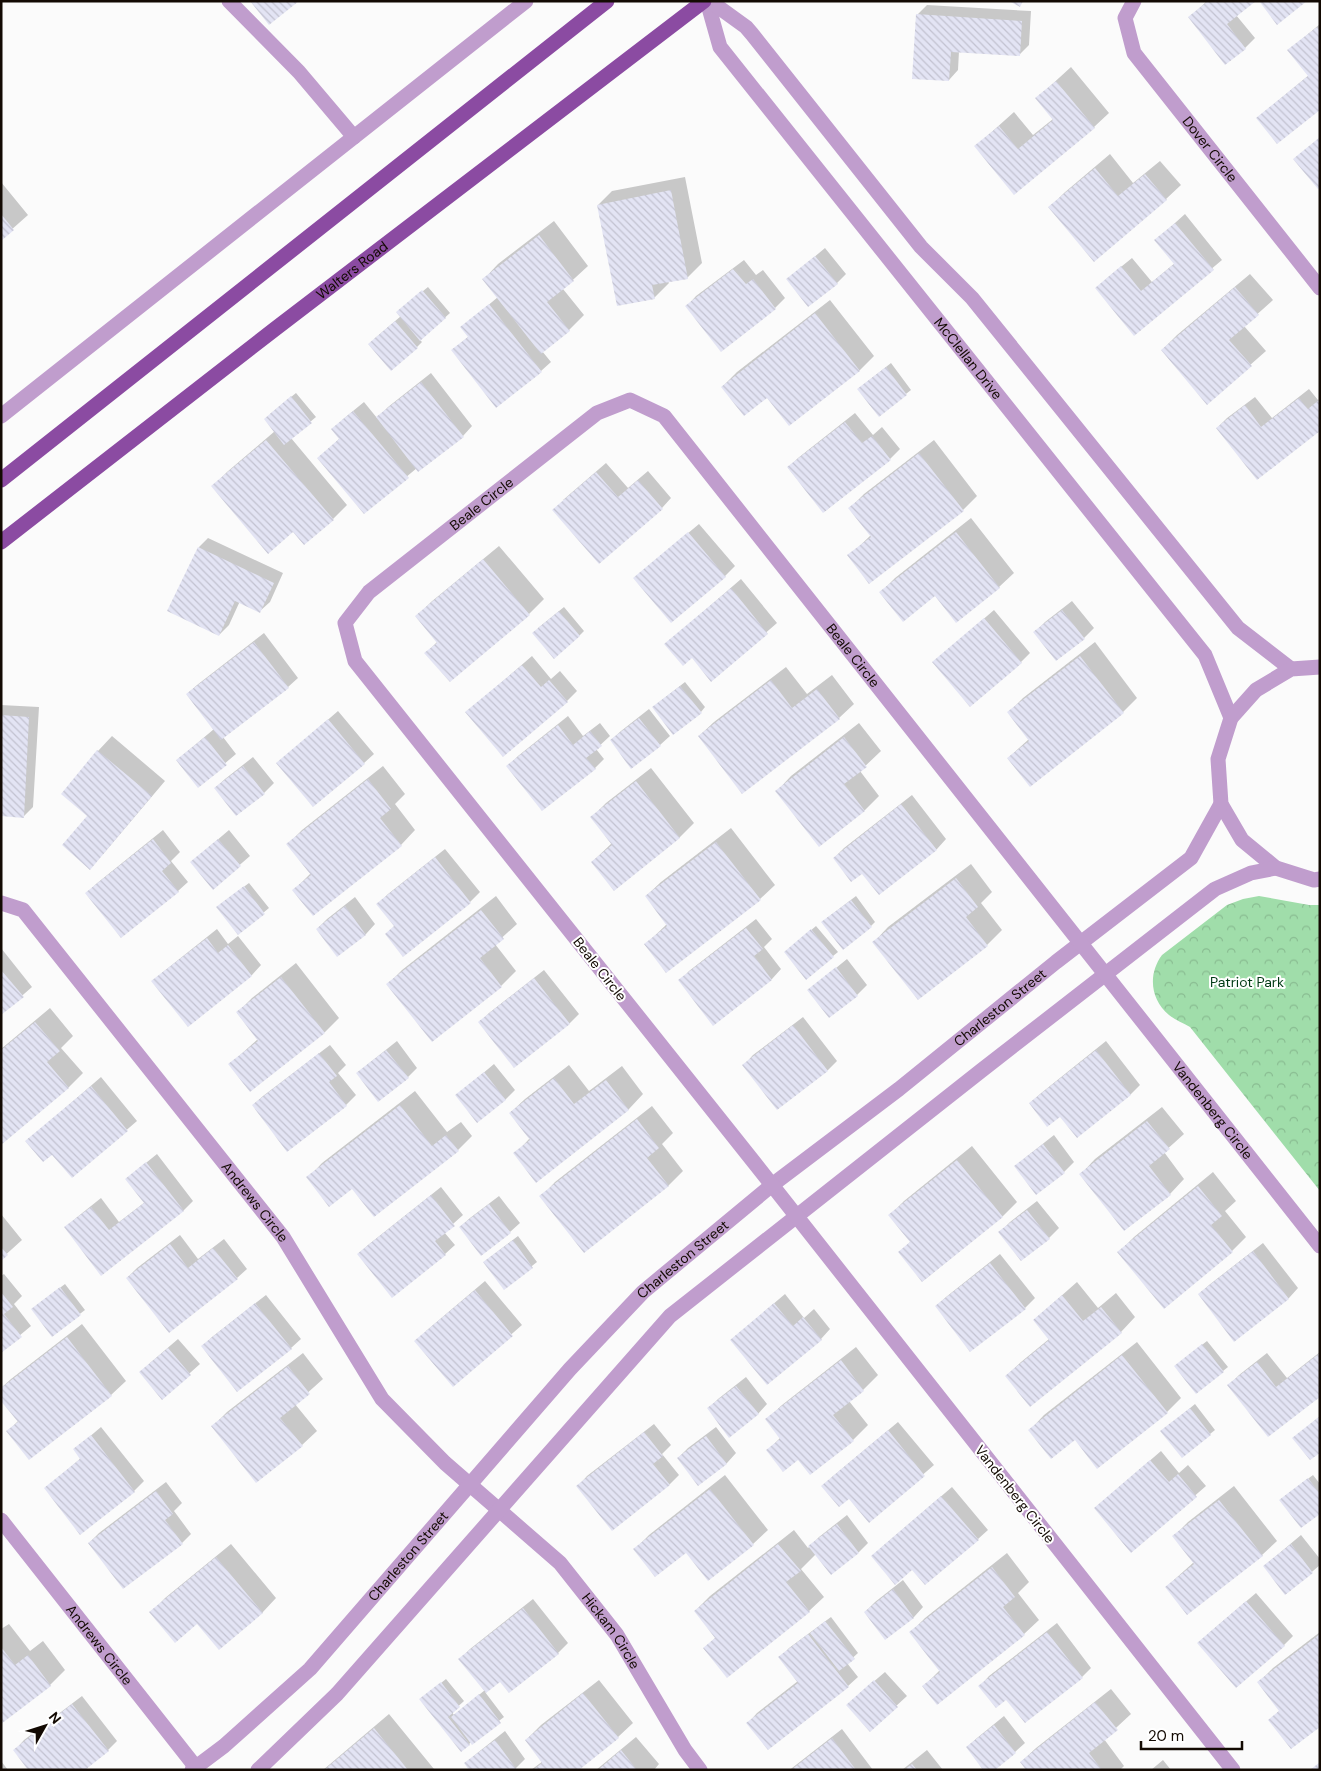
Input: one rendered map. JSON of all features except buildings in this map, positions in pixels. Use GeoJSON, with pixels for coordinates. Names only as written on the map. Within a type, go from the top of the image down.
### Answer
{"type":"FeatureCollection","features":[{"type":"Feature","properties":{"kind":"main road"},"geometry":{"type":"LineString","coordinates":[[1,480],[607,1]]}},
{"type":"Feature","properties":{"kind":"main road","name":"Walters Road"},"geometry":{"type":"LineString","coordinates":[[1,542],[275,329],[707,1]]}},
{"type":"Feature","properties":{"kind":"street"},"geometry":{"type":"LineString","coordinates":[[229,1],[299,72],[354,137]]}},
{"type":"Feature","properties":{"kind":"street"},"geometry":{"type":"LineString","coordinates":[[1,416],[526,1]]}},
{"type":"Feature","properties":{"kind":"street"},"geometry":{"type":"LineString","coordinates":[[707,1],[746,27],[752,34],[921,247],[972,298],[1238,628],[1291,668]]}},
{"type":"Feature","properties":{"kind":"street","name":"McClellan Drive"},"geometry":{"type":"LineString","coordinates":[[707,1],[720,47],[1205,655],[1231,718]]}},
{"type":"Feature","properties":{"kind":"street","name":"Dover Circle"},"geometry":{"type":"LineString","coordinates":[[1134,1],[1125,18],[1134,53],[1320,288]]}},
{"type":"Feature","properties":{"kind":"street","name":"Beale Circle"},"geometry":{"type":"LineString","coordinates":[[796,1217],[356,661],[346,623],[368,592],[598,413],[630,400],[664,416],[1105,975]]}},
{"type":"Feature","properties":{"kind":"street"},"geometry":{"type":"LineString","coordinates":[[1320,667],[1291,668],[1256,690],[1231,718],[1218,759],[1221,804],[1242,840],[1276,868],[1314,880],[1320,879]]}},
{"type":"Feature","properties":{"kind":"street","name":"Charleston Street"},"geometry":{"type":"LineString","coordinates":[[196,1769],[310,1669],[570,1369],[643,1292],[772,1185],[898,1089],[1080,943],[1191,858],[1221,804]]}},
{"type":"Feature","properties":{"kind":"street"},"geometry":{"type":"LineString","coordinates":[[258,1770],[337,1694],[670,1316],[1215,889],[1251,874],[1276,868]]}},
{"type":"Feature","properties":{"kind":"street","name":"Andrews Circle"},"geometry":{"type":"LineString","coordinates":[[1,903],[23,910],[283,1237],[382,1399],[445,1462],[498,1509]]}},
{"type":"Feature","properties":{"kind":"street","name":"Vandenberg Circle"},"geometry":{"type":"LineString","coordinates":[[1105,975],[1320,1246]]}},
{"type":"Feature","properties":{"kind":"street","name":"Vandenberg Circle"},"geometry":{"type":"LineString","coordinates":[[796,1217],[1233,1770]]}},
{"type":"Feature","properties":{"kind":"street","name":"Hickam Circle"},"geometry":{"type":"LineString","coordinates":[[498,1509],[560,1563],[617,1635],[684,1750],[700,1770]]}},
{"type":"Feature","properties":{"kind":"street","name":"Andrews Circle"},"geometry":{"type":"LineString","coordinates":[[1,1520],[196,1769]]}},
{"type":"Feature","properties":{"kind":"green space","name":"Patriot Park"},"geometry":{"type":"Polygon","coordinates":[[[1259,896],[1309,905],[1320,905],[1320,1191],[1190,1027],[1176,1020],[1163,1009],[1158,1002],[1153,986],[1155,970],[1162,955],[1227,905],[1259,896]]]}}]}
